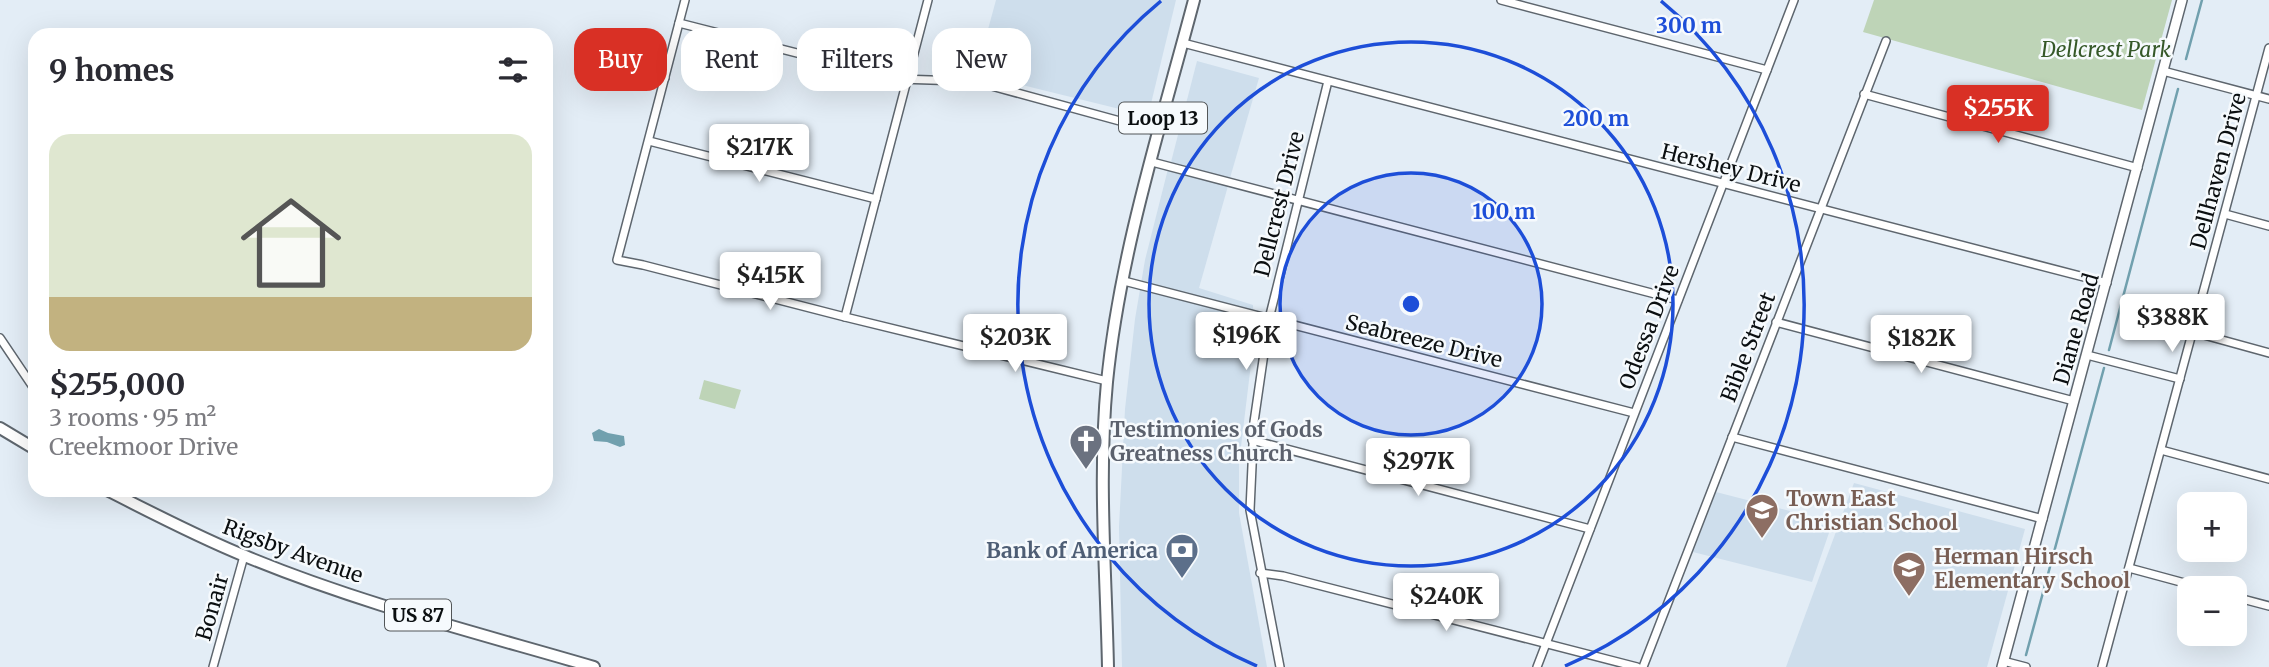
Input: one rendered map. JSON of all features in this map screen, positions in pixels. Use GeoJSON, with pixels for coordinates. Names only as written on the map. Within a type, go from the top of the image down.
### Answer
{"type":"FeatureCollection","features":[{"type":"Feature","properties":{"kind":"main road","name":"Loop 13"},"geometry":{"type":"LineString","coordinates":[[1108,667],[1102,537],[1103,437],[1107,381],[1124,281],[1194,0]]}},
{"type":"Feature","properties":{"kind":"main road"},"geometry":{"type":"LineString","coordinates":[[0,428],[28,445]]}},
{"type":"Feature","properties":{"kind":"main road","name":"Rigsby Avenue"},"geometry":{"type":"LineString","coordinates":[[120,497],[190,533],[244,556],[420,616],[594,667]]}},
{"type":"Feature","properties":{"kind":"street"},"geometry":{"type":"LineString","coordinates":[[667,70],[685,0]]}},
{"type":"Feature","properties":{"kind":"street"},"geometry":{"type":"LineString","coordinates":[[918,36],[928,0]]}},
{"type":"Feature","properties":{"kind":"street"},"geometry":{"type":"LineString","coordinates":[[1501,0],[1767,70]]}},
{"type":"Feature","properties":{"kind":"street","name":"Odessa Drive"},"geometry":{"type":"LineString","coordinates":[[1537,667],[1794,0]]}},
{"type":"Feature","properties":{"kind":"street","name":"Diane Road"},"geometry":{"type":"LineString","coordinates":[[2002,664],[2182,0]]}},
{"type":"Feature","properties":{"kind":"street"},"geometry":{"type":"LineString","coordinates":[[679,23],[797,53]]}},
{"type":"Feature","properties":{"kind":"street","name":"Bible Street"},"geometry":{"type":"LineString","coordinates":[[1643,667],[1886,41]]}},
{"type":"Feature","properties":{"kind":"street","name":"Hershey Drive"},"geometry":{"type":"LineString","coordinates":[[1183,43],[2107,283]]}},
{"type":"Feature","properties":{"kind":"street","name":"Dellhaven Drive"},"geometry":{"type":"LineString","coordinates":[[2102,667],[2269,48]]}},
{"type":"Feature","properties":{"kind":"street"},"geometry":{"type":"LineString","coordinates":[[2163,71],[2269,99]]}},
{"type":"Feature","properties":{"kind":"street"},"geometry":{"type":"LineString","coordinates":[[918,80],[962,80],[988,85],[1160,132]]}},
{"type":"Feature","properties":{"kind":"street","name":"Dellcrest Drive"},"geometry":{"type":"LineString","coordinates":[[1280,667],[1260,573],[1249,499],[1252,440],[1269,319],[1328,81]]}},
{"type":"Feature","properties":{"kind":"street"},"geometry":{"type":"LineString","coordinates":[[662,91],[617,261],[643,265],[1107,381]]}},
{"type":"Feature","properties":{"kind":"street"},"geometry":{"type":"LineString","coordinates":[[845,317],[903,91]]}},
{"type":"Feature","properties":{"kind":"street"},"geometry":{"type":"LineString","coordinates":[[1864,94],[2138,168]]}},
{"type":"Feature","properties":{"kind":"street"},"geometry":{"type":"LineString","coordinates":[[649,141],[876,199]]}},
{"type":"Feature","properties":{"kind":"street"},"geometry":{"type":"LineString","coordinates":[[1152,162],[1678,300]]}},
{"type":"Feature","properties":{"kind":"street"},"geometry":{"type":"LineString","coordinates":[[2225,214],[2269,226]]}},
{"type":"Feature","properties":{"kind":"street","name":"Seabreeze Drive"},"geometry":{"type":"LineString","coordinates":[[1124,281],[1634,414]]}},
{"type":"Feature","properties":{"kind":"street"},"geometry":{"type":"LineString","coordinates":[[1776,322],[2074,401]]}},
{"type":"Feature","properties":{"kind":"street"},"geometry":{"type":"LineString","coordinates":[[2193,332],[2269,353]]}},
{"type":"Feature","properties":{"kind":"street"},"geometry":{"type":"LineString","coordinates":[[0,338],[28,380]]}},
{"type":"Feature","properties":{"kind":"street"},"geometry":{"type":"LineString","coordinates":[[2087,355],[2180,379]]}},
{"type":"Feature","properties":{"kind":"street"},"geometry":{"type":"LineString","coordinates":[[1732,437],[2043,519]]}},
{"type":"Feature","properties":{"kind":"street"},"geometry":{"type":"LineString","coordinates":[[1252,440],[1590,529]]}},
{"type":"Feature","properties":{"kind":"street"},"geometry":{"type":"LineString","coordinates":[[2161,450],[2269,479]]}},
{"type":"Feature","properties":{"kind":"street","name":"Bonair"},"geometry":{"type":"LineString","coordinates":[[213,667],[244,556]]}},
{"type":"Feature","properties":{"kind":"street"},"geometry":{"type":"LineString","coordinates":[[2129,568],[2177,581]]}},
{"type":"Feature","properties":{"kind":"street"},"geometry":{"type":"LineString","coordinates":[[1260,573],[1283,576],[1637,667]]}},
{"type":"Feature","properties":{"kind":"street"},"geometry":{"type":"LineString","coordinates":[[2247,600],[2269,606]]}},
{"type":"Feature","properties":{"kind":"street"},"geometry":{"type":"LineString","coordinates":[[2002,664],[2026,667]]}},
{"type":"Feature","properties":{"kind":"shaded area"},"geometry":{"type":"Polygon","coordinates":[[[996,0],[1176,0],[1148,116],[1031,87],[1031,28],[988,28],[996,0]]]}},
{"type":"Feature","properties":{"kind":"shaded area"},"geometry":{"type":"Polygon","coordinates":[[[1197,61],[1259,78],[1230,178],[1171,162],[1197,61]]]}},
{"type":"Feature","properties":{"kind":"shaded area"},"geometry":{"type":"Polygon","coordinates":[[[1168,169],[1228,186],[1199,288],[1253,305],[1254,339],[1239,463],[1239,513],[1267,667],[1122,667],[1119,527],[1125,409],[1145,260],[1168,169]]]}},
{"type":"Feature","properties":{"kind":"shaded area","name":"Herman Hirsch Elementary School"},"geometry":{"type":"Polygon","coordinates":[[[1854,483],[2025,529],[1987,667],[1786,667],[1854,483]]]}},
{"type":"Feature","properties":{"kind":"shaded area","name":"Town East Christian School"},"geometry":{"type":"Polygon","coordinates":[[[1716,492],[1790,511],[1788,518],[1831,527],[1812,582],[1693,552],[1716,492]]]}},
{"type":"Feature","properties":{"kind":"green space","name":"Dellcrest Park"},"geometry":{"type":"Polygon","coordinates":[[[1874,0],[2172,0],[2142,110],[1863,32],[1874,0]]]}},
{"type":"Feature","properties":{"kind":"green space"},"geometry":{"type":"Polygon","coordinates":[[[704,380],[741,390],[735,409],[699,399],[704,380]]]}},
{"type":"Feature","properties":{"kind":"water"},"geometry":{"type":"Polygon","coordinates":[[[599,429],[624,436],[625,445],[620,447],[594,441],[592,433],[599,429]]]}},
{"type":"Feature","properties":{"kind":"waterway"},"geometry":{"type":"LineString","coordinates":[[2186,59],[2202,0]]}},
{"type":"Feature","properties":{"kind":"waterway"},"geometry":{"type":"LineString","coordinates":[[2109,350],[2178,89]]}},
{"type":"Feature","properties":{"kind":"waterway"},"geometry":{"type":"LineString","coordinates":[[2026,655],[2104,368]]}},
{"type":"Feature","properties":{"kind":"place","name":"Testimonies of Gods Greatness Church"},"geometry":{"type":"Point","coordinates":[1086,471]}},
{"type":"Feature","properties":{"kind":"place","name":"Town East Christian School"},"geometry":{"type":"Point","coordinates":[1762,540]}},
{"type":"Feature","properties":{"kind":"place","name":"Bank of America"},"geometry":{"type":"Point","coordinates":[1182,580]}},
{"type":"Feature","properties":{"kind":"place","name":"Herman Hirsch Elementary School"},"geometry":{"type":"Point","coordinates":[1909,598]}}]}
